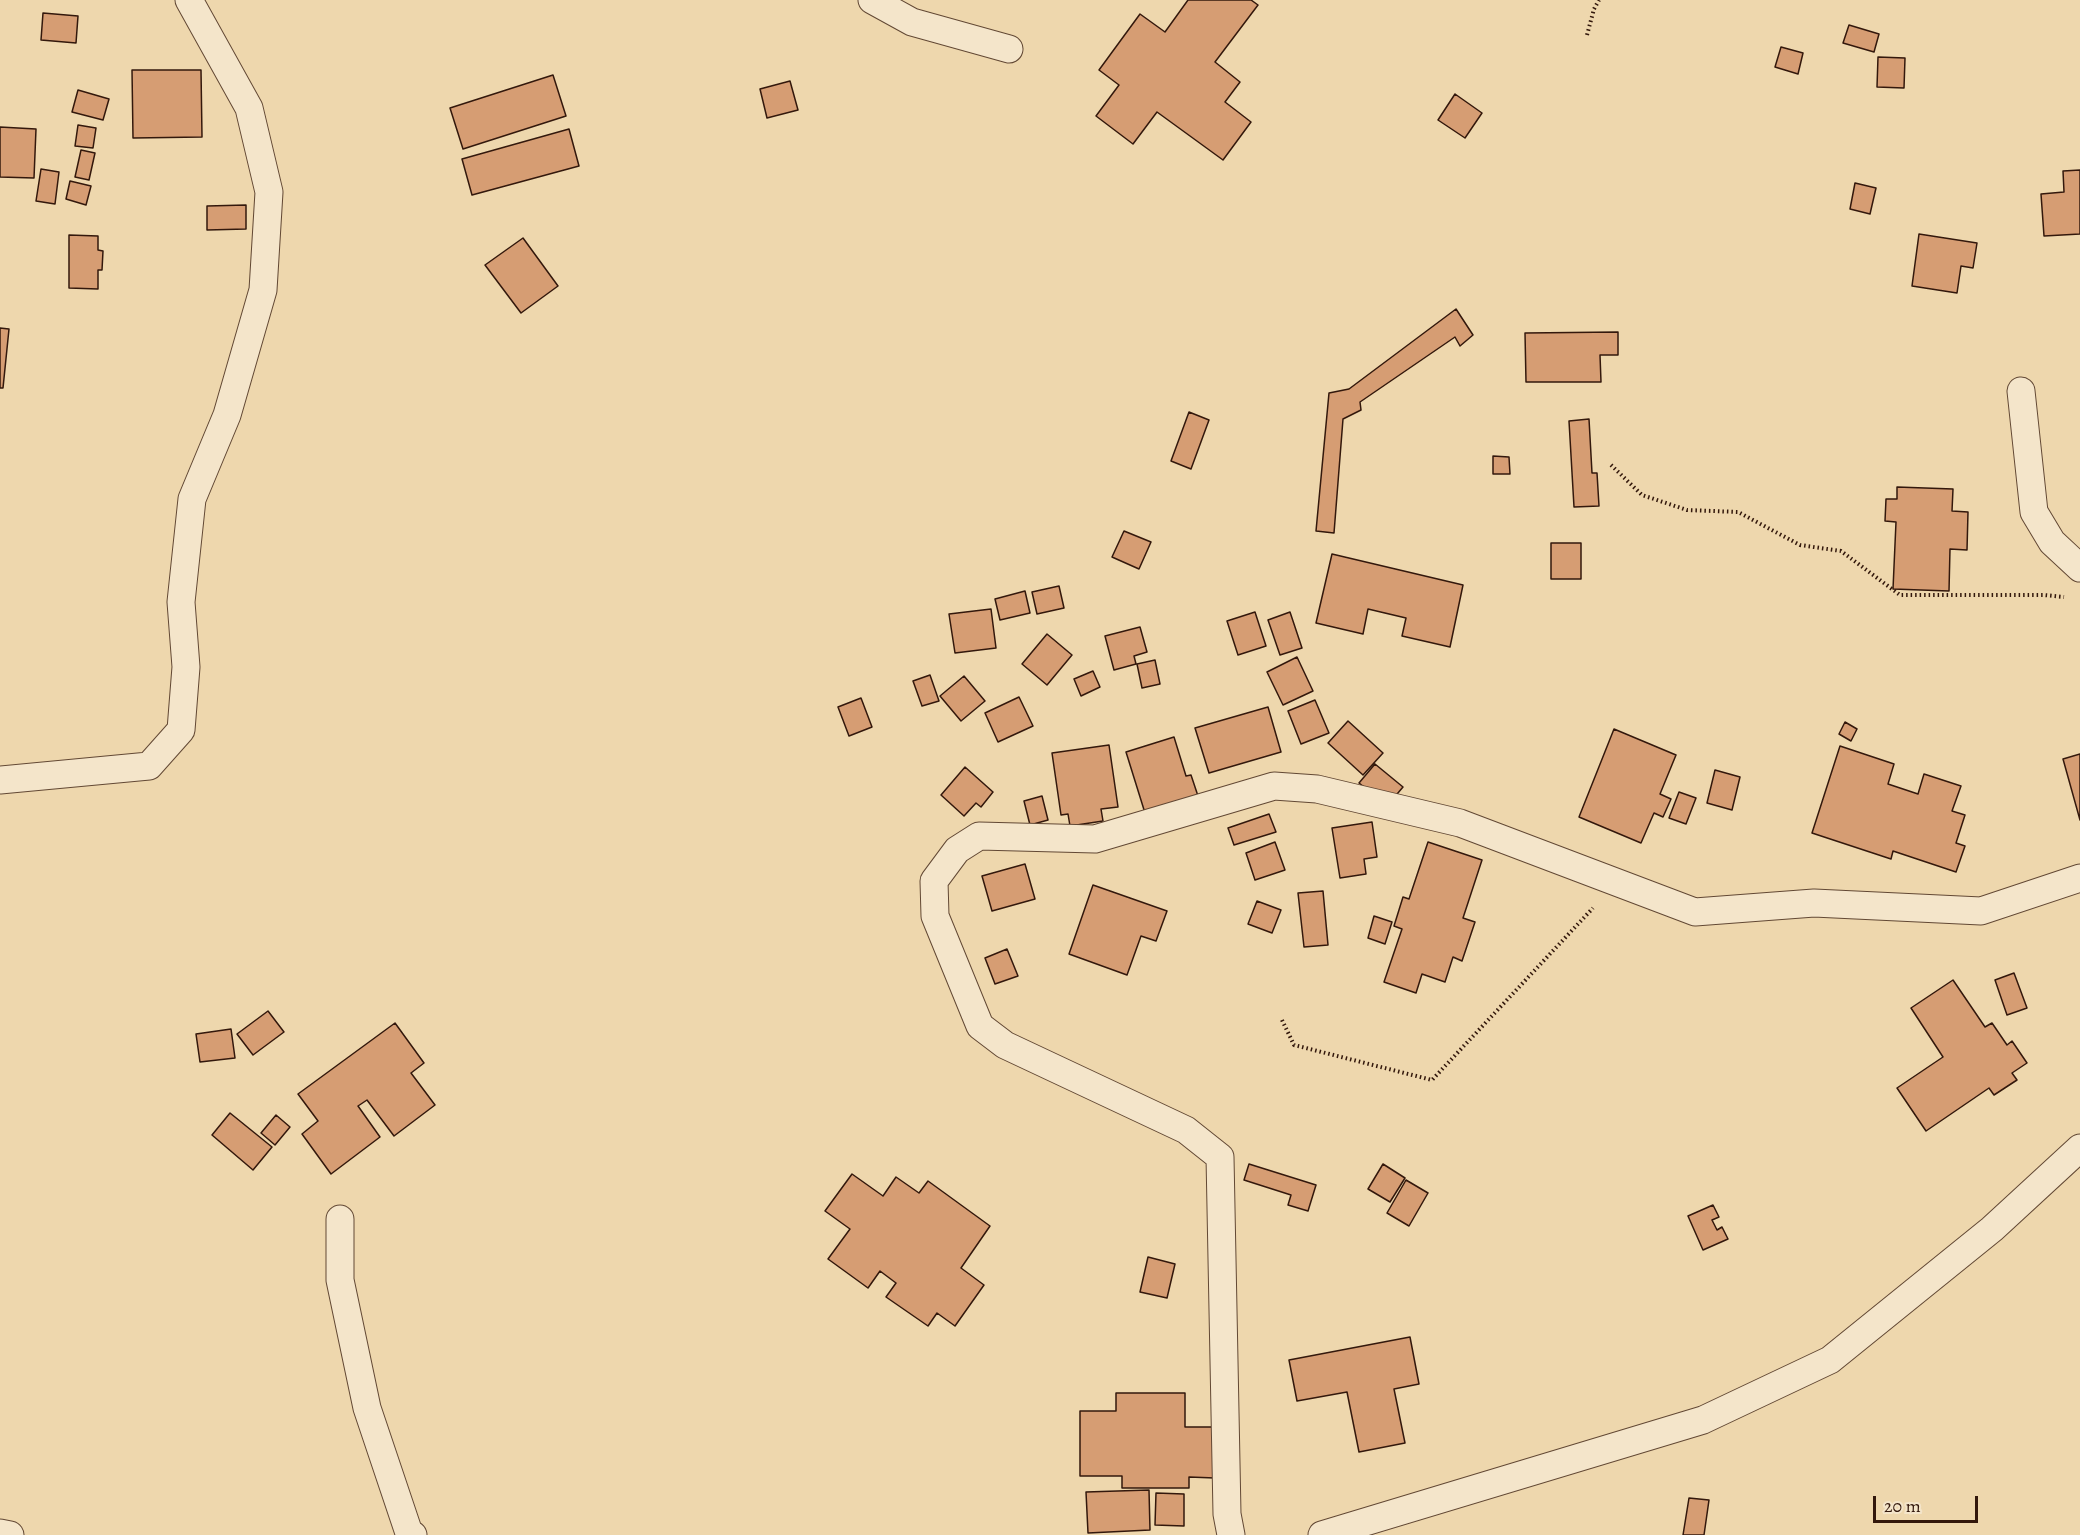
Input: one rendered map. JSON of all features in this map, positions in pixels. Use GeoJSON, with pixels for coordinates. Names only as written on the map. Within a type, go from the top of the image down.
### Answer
{"type":"FeatureCollection","features":[{"type":"Feature","properties":{"kind":"street"},"geometry":{"type":"LineString","coordinates":[[0,780],[148,766],[181,730],[186,667],[180,602],[192,499],[227,415],[264,290],[269,192],[249,108],[189,0]]}},
{"type":"Feature","properties":{"kind":"street"},"geometry":{"type":"LineString","coordinates":[[872,0],[912,22],[1009,48]]}},
{"type":"Feature","properties":{"kind":"street"},"geometry":{"type":"LineString","coordinates":[[2021,391],[2034,512],[2052,542],[2080,568]]}},
{"type":"Feature","properties":{"kind":"street"},"geometry":{"type":"LineString","coordinates":[[1231,1535],[1227,1514],[1220,1157],[1186,1130],[1005,1045],[981,1026],[935,916],[934,880],[957,850],[979,836],[1095,840],[1274,786],[1317,789],[1460,823],[1695,912],[1814,903],[1981,911],[2080,878]]}},
{"type":"Feature","properties":{"kind":"street"},"geometry":{"type":"LineString","coordinates":[[1322,1535],[1703,1420],[1830,1360],[1992,1229],[2080,1148]]}},
{"type":"Feature","properties":{"kind":"street"},"geometry":{"type":"LineString","coordinates":[[340,1219],[340,1281],[367,1408],[409,1533],[413,1535]]}},
{"type":"Feature","properties":{"kind":"street"},"geometry":{"type":"LineString","coordinates":[[0,1533],[10,1535]]}},
{"type":"Feature","properties":{"kind":"path"},"geometry":{"type":"LineString","coordinates":[[1587,35],[1594,9],[1599,0]]}},
{"type":"Feature","properties":{"kind":"path"},"geometry":{"type":"LineString","coordinates":[[1611,465],[1642,495],[1687,510],[1738,512],[1800,545],[1841,551],[1900,595],[2071,597]]}},
{"type":"Feature","properties":{"kind":"path"},"geometry":{"type":"LineString","coordinates":[[1282,1020],[1294,1045],[1432,1080],[1602,898],[1610,880]]}},
{"type":"Feature","properties":{"kind":"building"},"geometry":{"type":"Polygon","coordinates":[[[1188,0],[1251,0],[1258,5],[1215,62],[1240,82],[1225,102],[1251,122],[1223,160],[1157,112],[1133,144],[1096,116],[1119,85],[1099,70],[1140,14],[1165,32],[1188,0]]]}},
{"type":"Feature","properties":{"kind":"building"},"geometry":{"type":"Polygon","coordinates":[[[43,13],[78,16],[76,43],[41,40],[43,13]]]}},
{"type":"Feature","properties":{"kind":"building"},"geometry":{"type":"Polygon","coordinates":[[[1849,25],[1879,34],[1874,52],[1843,43],[1849,25]]]}},
{"type":"Feature","properties":{"kind":"building"},"geometry":{"type":"Polygon","coordinates":[[[1781,47],[1803,53],[1798,74],[1775,67],[1781,47]]]}},
{"type":"Feature","properties":{"kind":"building"},"geometry":{"type":"Polygon","coordinates":[[[1878,57],[1905,58],[1904,88],[1877,87],[1878,57]]]}},
{"type":"Feature","properties":{"kind":"building"},"geometry":{"type":"Polygon","coordinates":[[[132,70],[201,70],[202,137],[133,138],[132,70]]]}},
{"type":"Feature","properties":{"kind":"building"},"geometry":{"type":"Polygon","coordinates":[[[553,75],[566,116],[463,149],[450,108],[553,75]]]}},
{"type":"Feature","properties":{"kind":"building"},"geometry":{"type":"Polygon","coordinates":[[[790,81],[798,110],[767,118],[760,89],[790,81]]]}},
{"type":"Feature","properties":{"kind":"building"},"geometry":{"type":"Polygon","coordinates":[[[78,90],[109,99],[103,120],[72,112],[78,90]]]}},
{"type":"Feature","properties":{"kind":"building"},"geometry":{"type":"Polygon","coordinates":[[[1455,94],[1482,113],[1465,138],[1438,120],[1455,94]]]}},
{"type":"Feature","properties":{"kind":"building"},"geometry":{"type":"Polygon","coordinates":[[[78,125],[96,128],[93,148],[75,146],[78,125]]]}},
{"type":"Feature","properties":{"kind":"building"},"geometry":{"type":"Polygon","coordinates":[[[0,127],[36,129],[34,178],[0,177],[0,127]]]}},
{"type":"Feature","properties":{"kind":"building"},"geometry":{"type":"Polygon","coordinates":[[[569,129],[579,166],[472,195],[462,159],[569,129]]]}},
{"type":"Feature","properties":{"kind":"building"},"geometry":{"type":"Polygon","coordinates":[[[81,150],[95,153],[89,180],[75,177],[81,150]]]}},
{"type":"Feature","properties":{"kind":"building"},"geometry":{"type":"Polygon","coordinates":[[[41,169],[59,172],[55,204],[36,201],[41,169]]]}},
{"type":"Feature","properties":{"kind":"building"},"geometry":{"type":"Polygon","coordinates":[[[2080,170],[2080,234],[2044,236],[2041,194],[2064,192],[2063,171],[2080,170]]]}},
{"type":"Feature","properties":{"kind":"building"},"geometry":{"type":"Polygon","coordinates":[[[70,181],[91,186],[86,205],[66,199],[70,181]]]}},
{"type":"Feature","properties":{"kind":"building"},"geometry":{"type":"Polygon","coordinates":[[[1855,183],[1876,188],[1870,214],[1850,209],[1855,183]]]}},
{"type":"Feature","properties":{"kind":"building"},"geometry":{"type":"Polygon","coordinates":[[[246,205],[246,229],[207,230],[207,206],[246,205]]]}},
{"type":"Feature","properties":{"kind":"building"},"geometry":{"type":"Polygon","coordinates":[[[1919,234],[1977,243],[1973,268],[1961,266],[1957,293],[1912,286],[1919,234]]]}},
{"type":"Feature","properties":{"kind":"building"},"geometry":{"type":"Polygon","coordinates":[[[69,235],[98,236],[98,250],[103,251],[102,270],[98,270],[98,289],[69,288],[69,235]]]}},
{"type":"Feature","properties":{"kind":"building"},"geometry":{"type":"Polygon","coordinates":[[[523,238],[558,286],[521,313],[485,265],[523,238]]]}},
{"type":"Feature","properties":{"kind":"building"},"geometry":{"type":"Polygon","coordinates":[[[1456,309],[1473,335],[1460,346],[1455,337],[1360,402],[1361,410],[1343,419],[1334,533],[1316,531],[1329,393],[1349,389],[1456,309]]]}},
{"type":"Feature","properties":{"kind":"building"},"geometry":{"type":"Polygon","coordinates":[[[0,328],[9,329],[3,388],[0,388],[0,328]]]}},
{"type":"Feature","properties":{"kind":"building"},"geometry":{"type":"Polygon","coordinates":[[[1618,332],[1618,355],[1600,355],[1601,382],[1526,382],[1525,333],[1618,332]]]}},
{"type":"Feature","properties":{"kind":"building"},"geometry":{"type":"Polygon","coordinates":[[[1189,412],[1209,420],[1191,469],[1171,461],[1189,412]]]}},
{"type":"Feature","properties":{"kind":"building"},"geometry":{"type":"Polygon","coordinates":[[[1589,419],[1592,473],[1597,473],[1599,506],[1574,507],[1569,421],[1589,419]]]}},
{"type":"Feature","properties":{"kind":"building"},"geometry":{"type":"Polygon","coordinates":[[[1493,456],[1509,457],[1510,474],[1493,474],[1493,456]]]}},
{"type":"Feature","properties":{"kind":"building"},"geometry":{"type":"Polygon","coordinates":[[[1897,487],[1953,489],[1952,511],[1968,512],[1967,550],[1950,549],[1949,591],[1893,589],[1896,522],[1885,521],[1886,499],[1897,499],[1897,487]]]}},
{"type":"Feature","properties":{"kind":"building"},"geometry":{"type":"Polygon","coordinates":[[[1124,531],[1151,542],[1139,569],[1112,557],[1124,531]]]}},
{"type":"Feature","properties":{"kind":"building"},"geometry":{"type":"Polygon","coordinates":[[[1551,543],[1581,543],[1581,579],[1551,579],[1551,543]]]}},
{"type":"Feature","properties":{"kind":"building"},"geometry":{"type":"Polygon","coordinates":[[[1332,554],[1463,585],[1450,647],[1402,636],[1406,618],[1368,609],[1363,634],[1316,623],[1332,554]]]}},
{"type":"Feature","properties":{"kind":"building"},"geometry":{"type":"Polygon","coordinates":[[[1059,586],[1064,608],[1037,614],[1032,592],[1059,586]]]}},
{"type":"Feature","properties":{"kind":"building"},"geometry":{"type":"Polygon","coordinates":[[[1025,591],[1030,613],[1000,620],[995,599],[1025,591]]]}},
{"type":"Feature","properties":{"kind":"building"},"geometry":{"type":"Polygon","coordinates":[[[991,609],[996,648],[955,653],[949,614],[991,609]]]}},
{"type":"Feature","properties":{"kind":"building"},"geometry":{"type":"Polygon","coordinates":[[[1255,612],[1266,646],[1238,655],[1227,621],[1255,612]]]}},
{"type":"Feature","properties":{"kind":"building"},"geometry":{"type":"Polygon","coordinates":[[[1290,612],[1302,648],[1280,655],[1268,620],[1290,612]]]}},
{"type":"Feature","properties":{"kind":"building"},"geometry":{"type":"Polygon","coordinates":[[[1140,627],[1147,652],[1134,656],[1136,664],[1114,670],[1105,636],[1140,627]]]}},
{"type":"Feature","properties":{"kind":"building"},"geometry":{"type":"Polygon","coordinates":[[[1047,634],[1072,655],[1047,685],[1022,664],[1047,634]]]}},
{"type":"Feature","properties":{"kind":"building"},"geometry":{"type":"Polygon","coordinates":[[[1297,657],[1313,691],[1283,705],[1267,672],[1297,657]]]}},
{"type":"Feature","properties":{"kind":"building"},"geometry":{"type":"Polygon","coordinates":[[[1155,660],[1160,684],[1142,688],[1137,664],[1155,660]]]}},
{"type":"Feature","properties":{"kind":"building"},"geometry":{"type":"Polygon","coordinates":[[[1093,671],[1100,687],[1081,696],[1074,679],[1093,671]]]}},
{"type":"Feature","properties":{"kind":"building"},"geometry":{"type":"Polygon","coordinates":[[[930,675],[939,701],[922,706],[913,681],[930,675]]]}},
{"type":"Feature","properties":{"kind":"building"},"geometry":{"type":"Polygon","coordinates":[[[964,676],[985,701],[961,721],[940,696],[964,676]]]}},
{"type":"Feature","properties":{"kind":"building"},"geometry":{"type":"Polygon","coordinates":[[[1019,697],[1033,726],[998,742],[985,713],[1019,697]]]}},
{"type":"Feature","properties":{"kind":"building"},"geometry":{"type":"Polygon","coordinates":[[[861,698],[872,727],[849,736],[838,707],[861,698]]]}},
{"type":"Feature","properties":{"kind":"building"},"geometry":{"type":"Polygon","coordinates":[[[1315,700],[1329,733],[1301,744],[1288,711],[1315,700]]]}},
{"type":"Feature","properties":{"kind":"building"},"geometry":{"type":"Polygon","coordinates":[[[1268,707],[1281,752],[1209,773],[1195,728],[1268,707]]]}},
{"type":"Feature","properties":{"kind":"building"},"geometry":{"type":"Polygon","coordinates":[[[1348,721],[1383,753],[1363,775],[1328,743],[1348,721]]]}},
{"type":"Feature","properties":{"kind":"building"},"geometry":{"type":"Polygon","coordinates":[[[1845,722],[1857,729],[1851,741],[1839,734],[1845,722]]]}},
{"type":"Feature","properties":{"kind":"building"},"geometry":{"type":"Polygon","coordinates":[[[1614,729],[1676,755],[1660,794],[1671,799],[1663,817],[1654,813],[1641,843],[1579,817],[1614,729]]]}},
{"type":"Feature","properties":{"kind":"building"},"geometry":{"type":"Polygon","coordinates":[[[1174,737],[1186,776],[1191,775],[1198,796],[1145,813],[1126,752],[1174,737]]]}},
{"type":"Feature","properties":{"kind":"building"},"geometry":{"type":"Polygon","coordinates":[[[1109,745],[1118,807],[1101,809],[1103,821],[1070,826],[1068,814],[1061,815],[1052,753],[1109,745]]]}},
{"type":"Feature","properties":{"kind":"building"},"geometry":{"type":"Polygon","coordinates":[[[1840,746],[1894,764],[1888,784],[1918,794],[1924,774],[1961,786],[1952,811],[1965,815],[1956,843],[1965,846],[1956,872],[1893,851],[1891,859],[1812,833],[1840,746]]]}},
{"type":"Feature","properties":{"kind":"building"},"geometry":{"type":"Polygon","coordinates":[[[2080,754],[2080,820],[2063,759],[2080,754]]]}},
{"type":"Feature","properties":{"kind":"building"},"geometry":{"type":"Polygon","coordinates":[[[1375,764],[1403,787],[1392,800],[1378,798],[1359,783],[1375,764]]]}},
{"type":"Feature","properties":{"kind":"building"},"geometry":{"type":"Polygon","coordinates":[[[965,767],[993,792],[981,807],[976,803],[964,816],[941,795],[965,767]]]}},
{"type":"Feature","properties":{"kind":"building"},"geometry":{"type":"Polygon","coordinates":[[[1715,770],[1740,777],[1732,810],[1707,803],[1715,770]]]}},
{"type":"Feature","properties":{"kind":"building"},"geometry":{"type":"Polygon","coordinates":[[[1679,792],[1696,798],[1686,824],[1669,818],[1679,792]]]}},
{"type":"Feature","properties":{"kind":"building"},"geometry":{"type":"Polygon","coordinates":[[[1042,796],[1048,820],[1030,825],[1024,801],[1042,796]]]}},
{"type":"Feature","properties":{"kind":"building"},"geometry":{"type":"Polygon","coordinates":[[[1269,814],[1276,832],[1234,845],[1228,828],[1269,814]]]}},
{"type":"Feature","properties":{"kind":"building"},"geometry":{"type":"Polygon","coordinates":[[[1372,822],[1377,857],[1364,859],[1366,874],[1340,878],[1332,828],[1372,822]]]}},
{"type":"Feature","properties":{"kind":"building"},"geometry":{"type":"Polygon","coordinates":[[[1275,842],[1285,870],[1255,880],[1246,853],[1275,842]]]}},
{"type":"Feature","properties":{"kind":"building"},"geometry":{"type":"Polygon","coordinates":[[[1428,842],[1482,860],[1463,918],[1475,922],[1462,961],[1453,957],[1445,982],[1422,974],[1416,993],[1384,982],[1402,929],[1394,926],[1403,897],[1409,899],[1428,842]]]}},
{"type":"Feature","properties":{"kind":"building"},"geometry":{"type":"Polygon","coordinates":[[[1025,864],[1035,899],[992,911],[982,876],[1025,864]]]}},
{"type":"Feature","properties":{"kind":"building"},"geometry":{"type":"Polygon","coordinates":[[[1093,885],[1167,911],[1156,941],[1141,936],[1127,975],[1069,954],[1093,885]]]}},
{"type":"Feature","properties":{"kind":"building"},"geometry":{"type":"Polygon","coordinates":[[[1323,891],[1328,945],[1304,947],[1298,893],[1323,891]]]}},
{"type":"Feature","properties":{"kind":"building"},"geometry":{"type":"Polygon","coordinates":[[[1257,901],[1281,910],[1272,933],[1248,924],[1257,901]]]}},
{"type":"Feature","properties":{"kind":"building"},"geometry":{"type":"Polygon","coordinates":[[[1374,916],[1392,922],[1385,944],[1368,938],[1374,916]]]}},
{"type":"Feature","properties":{"kind":"building"},"geometry":{"type":"Polygon","coordinates":[[[1007,949],[1018,976],[995,984],[985,958],[1007,949]]]}},
{"type":"Feature","properties":{"kind":"building"},"geometry":{"type":"Polygon","coordinates":[[[2014,973],[2027,1008],[2007,1015],[1995,980],[2014,973]]]}},
{"type":"Feature","properties":{"kind":"building"},"geometry":{"type":"Polygon","coordinates":[[[1953,980],[1985,1027],[1992,1023],[2007,1045],[2012,1041],[2027,1063],[2012,1073],[2017,1080],[1994,1095],[1989,1088],[1926,1131],[1897,1088],[1943,1057],[1911,1008],[1953,980]]]}},
{"type":"Feature","properties":{"kind":"building"},"geometry":{"type":"Polygon","coordinates":[[[268,1011],[284,1032],[253,1055],[237,1034],[268,1011]]]}},
{"type":"Feature","properties":{"kind":"building"},"geometry":{"type":"Polygon","coordinates":[[[395,1023],[424,1063],[411,1073],[435,1105],[394,1136],[367,1100],[358,1106],[380,1137],[331,1174],[302,1134],[318,1121],[298,1094],[395,1023]]]}},
{"type":"Feature","properties":{"kind":"building"},"geometry":{"type":"Polygon","coordinates":[[[231,1029],[235,1058],[200,1062],[196,1034],[231,1029]]]}},
{"type":"Feature","properties":{"kind":"building"},"geometry":{"type":"Polygon","coordinates":[[[230,1113],[272,1147],[253,1170],[212,1135],[230,1113]]]}},
{"type":"Feature","properties":{"kind":"building"},"geometry":{"type":"Polygon","coordinates":[[[276,1115],[290,1127],[275,1145],[261,1133],[276,1115]]]}},
{"type":"Feature","properties":{"kind":"building"},"geometry":{"type":"Polygon","coordinates":[[[1249,1164],[1316,1185],[1308,1211],[1288,1205],[1291,1195],[1244,1180],[1249,1164]]]}},
{"type":"Feature","properties":{"kind":"building"},"geometry":{"type":"Polygon","coordinates":[[[1383,1164],[1405,1178],[1390,1202],[1368,1189],[1383,1164]]]}},
{"type":"Feature","properties":{"kind":"building"},"geometry":{"type":"Polygon","coordinates":[[[852,1174],[883,1196],[896,1177],[919,1193],[928,1181],[990,1226],[961,1268],[984,1285],[955,1326],[937,1313],[928,1326],[886,1297],[896,1283],[880,1271],[868,1288],[828,1259],[850,1229],[825,1211],[852,1174]]]}},
{"type":"Feature","properties":{"kind":"building"},"geometry":{"type":"Polygon","coordinates":[[[1406,1180],[1428,1193],[1409,1226],[1387,1213],[1406,1180]]]}},
{"type":"Feature","properties":{"kind":"building"},"geometry":{"type":"Polygon","coordinates":[[[1713,1205],[1719,1217],[1712,1220],[1717,1230],[1722,1227],[1728,1239],[1703,1250],[1688,1216],[1713,1205]]]}},
{"type":"Feature","properties":{"kind":"building"},"geometry":{"type":"Polygon","coordinates":[[[1148,1257],[1175,1264],[1167,1298],[1140,1292],[1148,1257]]]}},
{"type":"Feature","properties":{"kind":"building"},"geometry":{"type":"Polygon","coordinates":[[[1410,1337],[1419,1384],[1394,1389],[1405,1443],[1359,1452],[1347,1392],[1297,1401],[1289,1360],[1410,1337]]]}},
{"type":"Feature","properties":{"kind":"building"},"geometry":{"type":"Polygon","coordinates":[[[1116,1393],[1185,1393],[1185,1427],[1215,1427],[1215,1478],[1189,1477],[1189,1488],[1122,1488],[1122,1476],[1080,1476],[1080,1411],[1116,1411],[1116,1393]]]}},
{"type":"Feature","properties":{"kind":"building"},"geometry":{"type":"Polygon","coordinates":[[[1149,1490],[1150,1530],[1088,1533],[1086,1492],[1149,1490]]]}},
{"type":"Feature","properties":{"kind":"building"},"geometry":{"type":"Polygon","coordinates":[[[1156,1493],[1184,1494],[1184,1526],[1155,1525],[1156,1493]]]}},
{"type":"Feature","properties":{"kind":"building"},"geometry":{"type":"Polygon","coordinates":[[[1689,1498],[1709,1500],[1704,1535],[1683,1535],[1689,1498]]]}}]}
